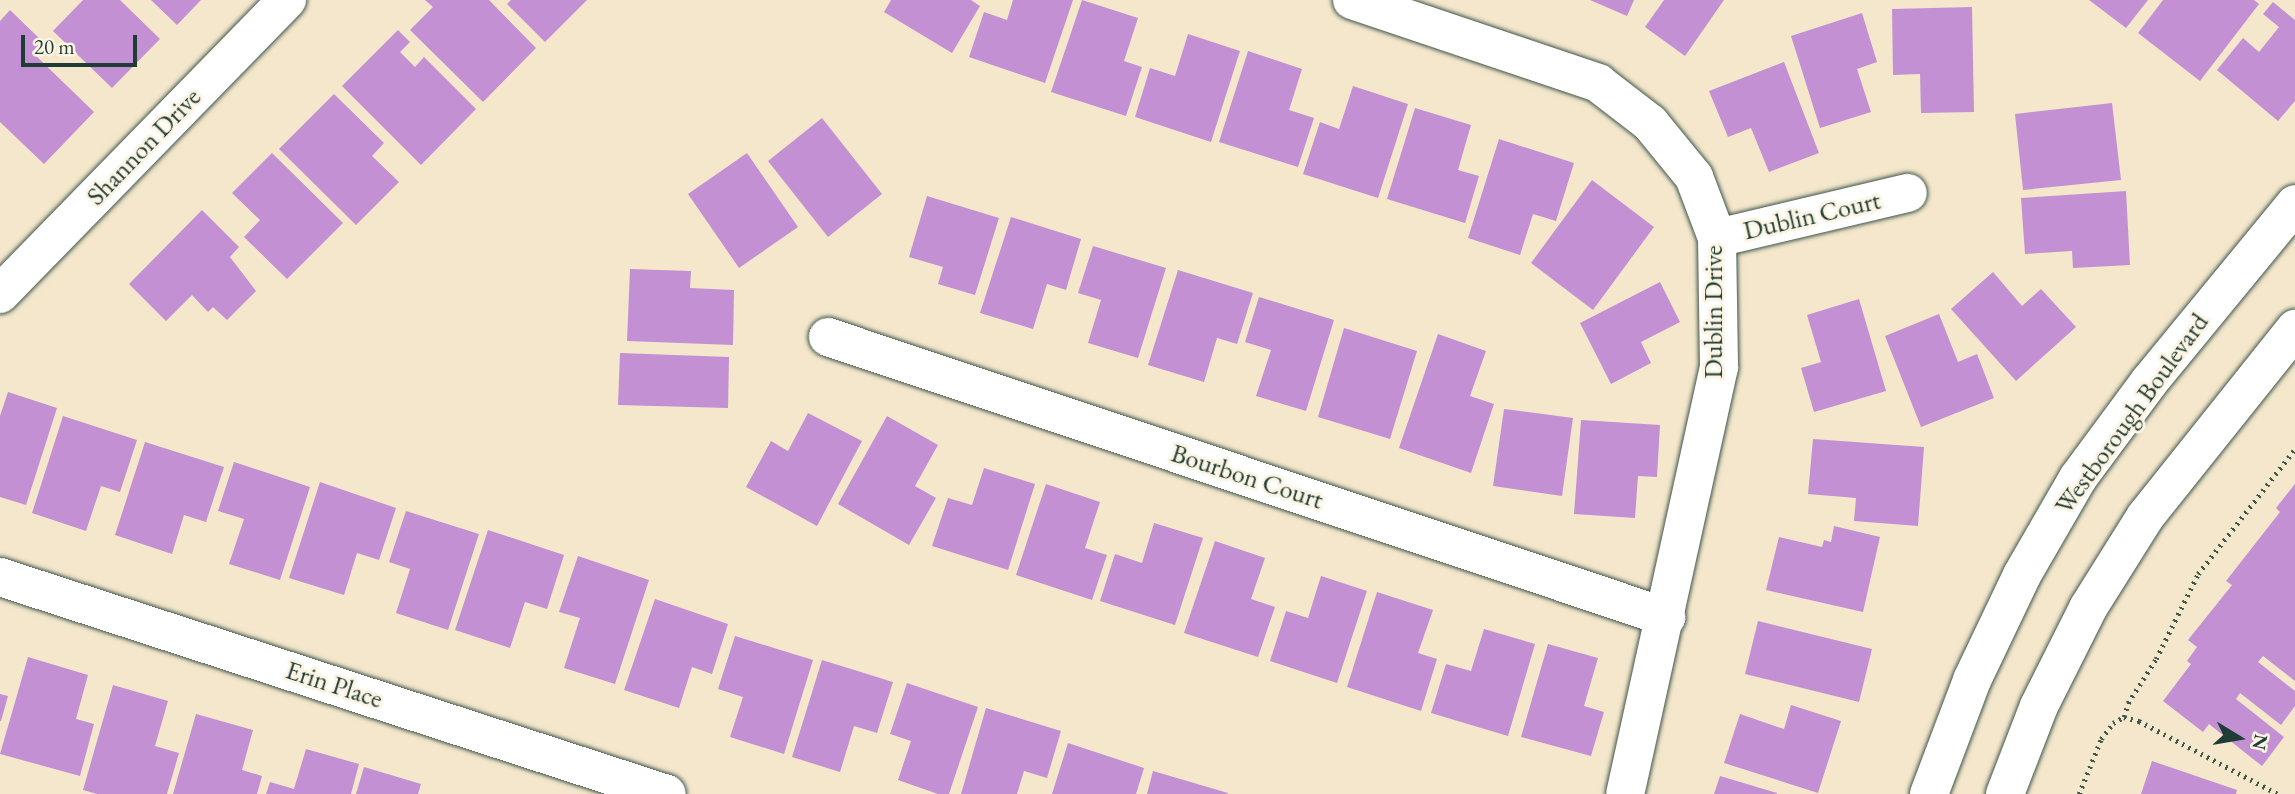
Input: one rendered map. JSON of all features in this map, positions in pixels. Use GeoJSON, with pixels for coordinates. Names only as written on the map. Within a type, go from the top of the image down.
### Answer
{"type":"FeatureCollection","features":[{"type":"Feature","properties":{"kind":"street","name":"Shannon Drive"},"geometry":{"type":"LineString","coordinates":[[0,294],[287,0]]}},
{"type":"Feature","properties":{"kind":"street","name":"Dublin Drive"},"geometry":{"type":"LineString","coordinates":[[1352,0],[1598,83],[1650,123],[1694,177],[1717,238],[1719,366],[1625,794]]}},
{"type":"Feature","properties":{"kind":"street","name":"Dublin Court"},"geometry":{"type":"LineString","coordinates":[[1717,238],[1908,193]]}},
{"type":"Feature","properties":{"kind":"street","name":"Westborough Boulevard"},"geometry":{"type":"LineString","coordinates":[[1929,794],[1972,680],[2022,575],[2078,478],[2149,382],[2295,204]]}},
{"type":"Feature","properties":{"kind":"street"},"geometry":{"type":"LineString","coordinates":[[2005,794],[2039,706],[2088,608],[2145,517],[2295,329]]}},
{"type":"Feature","properties":{"kind":"street","name":"Bourbon Court"},"geometry":{"type":"LineString","coordinates":[[828,337],[1666,617]]}},
{"type":"Feature","properties":{"kind":"street","name":"Erin Place"},"geometry":{"type":"LineString","coordinates":[[0,577],[667,794]]}},
{"type":"Feature","properties":{"kind":"path"},"geometry":{"type":"LineString","coordinates":[[2124,717],[2128,703],[2156,659],[2199,574],[2295,449]]}},
{"type":"Feature","properties":{"kind":"path"},"geometry":{"type":"LineString","coordinates":[[2079,794],[2101,739],[2113,723],[2124,717],[2139,721],[2278,794]]}},
{"type":"Feature","properties":{"kind":"building"},"geometry":{"type":"Polygon","coordinates":[[[83,0],[120,0],[160,39],[112,88],[53,31],[83,0]]]}},
{"type":"Feature","properties":{"kind":"building"},"geometry":{"type":"Polygon","coordinates":[[[151,0],[201,0],[177,25],[151,0]]]}},
{"type":"Feature","properties":{"kind":"building"},"geometry":{"type":"Polygon","coordinates":[[[425,0],[489,0],[536,48],[483,102],[410,30],[433,7],[425,0]]]}},
{"type":"Feature","properties":{"kind":"building"},"geometry":{"type":"Polygon","coordinates":[[[511,0],[587,0],[545,42],[507,4],[511,0]]]}},
{"type":"Feature","properties":{"kind":"building"},"geometry":{"type":"Polygon","coordinates":[[[891,0],[971,0],[980,6],[952,53],[884,12],[891,0]]]}},
{"type":"Feature","properties":{"kind":"building"},"geometry":{"type":"Polygon","coordinates":[[[1013,0],[1073,0],[1045,83],[969,57],[984,12],[1007,20],[1013,0]]]}},
{"type":"Feature","properties":{"kind":"building"},"geometry":{"type":"Polygon","coordinates":[[[1082,0],[1138,18],[1124,61],[1142,67],[1126,116],[1051,92],[1082,0]]]}},
{"type":"Feature","properties":{"kind":"building"},"geometry":{"type":"Polygon","coordinates":[[[1590,0],[1634,0],[1627,16],[1590,0]]]}},
{"type":"Feature","properties":{"kind":"building"},"geometry":{"type":"Polygon","coordinates":[[[1664,0],[1724,0],[1685,56],[1645,27],[1664,0]]]}},
{"type":"Feature","properties":{"kind":"building"},"geometry":{"type":"Polygon","coordinates":[[[2089,0],[2148,0],[2126,28],[2089,0]]]}},
{"type":"Feature","properties":{"kind":"building"},"geometry":{"type":"Polygon","coordinates":[[[2163,0],[2254,0],[2259,4],[2200,81],[2138,33],[2163,0]]]}},
{"type":"Feature","properties":{"kind":"building"},"geometry":{"type":"Polygon","coordinates":[[[2273,2],[2295,20],[2295,101],[2278,121],[2217,70],[2243,38],[2259,52],[2279,27],[2263,14],[2273,2]]]}},
{"type":"Feature","properties":{"kind":"building"},"geometry":{"type":"Polygon","coordinates":[[[1972,7],[1974,112],[1921,113],[1920,74],[1893,75],[1892,9],[1972,7]]]}},
{"type":"Feature","properties":{"kind":"building"},"geometry":{"type":"Polygon","coordinates":[[[10,10],[42,41],[32,52],[94,112],[44,164],[0,122],[0,21],[10,10]]]}},
{"type":"Feature","properties":{"kind":"building"},"geometry":{"type":"Polygon","coordinates":[[[1862,13],[1877,62],[1857,69],[1871,112],[1820,128],[1791,36],[1862,13]]]}},
{"type":"Feature","properties":{"kind":"building"},"geometry":{"type":"Polygon","coordinates":[[[398,30],[410,42],[400,52],[415,67],[424,57],[476,109],[421,165],[342,86],[398,30]]]}},
{"type":"Feature","properties":{"kind":"building"},"geometry":{"type":"Polygon","coordinates":[[[1188,34],[1240,51],[1211,142],[1135,117],[1150,68],[1175,76],[1188,34]]]}},
{"type":"Feature","properties":{"kind":"building"},"geometry":{"type":"Polygon","coordinates":[[[1248,51],[1302,69],[1289,110],[1314,118],[1298,167],[1219,142],[1248,51]]]}},
{"type":"Feature","properties":{"kind":"building"},"geometry":{"type":"Polygon","coordinates":[[[1784,62],[1819,153],[1769,172],[1751,128],[1728,137],[1709,91],[1784,62]]]}},
{"type":"Feature","properties":{"kind":"building"},"geometry":{"type":"Polygon","coordinates":[[[1353,86],[1408,104],[1378,198],[1303,174],[1320,122],[1339,129],[1353,86]]]}},
{"type":"Feature","properties":{"kind":"building"},"geometry":{"type":"Polygon","coordinates":[[[334,94],[384,143],[372,156],[399,182],[356,225],[279,149],[334,94]]]}},
{"type":"Feature","properties":{"kind":"building"},"geometry":{"type":"Polygon","coordinates":[[[2112,103],[2121,180],[2023,190],[2015,114],[2112,103]]]}},
{"type":"Feature","properties":{"kind":"building"},"geometry":{"type":"Polygon","coordinates":[[[1415,108],[1471,125],[1458,170],[1479,176],[1465,223],[1387,199],[1415,108]]]}},
{"type":"Feature","properties":{"kind":"building"},"geometry":{"type":"Polygon","coordinates":[[[822,118],[882,194],[828,237],[768,161],[822,118]]]}},
{"type":"Feature","properties":{"kind":"building"},"geometry":{"type":"Polygon","coordinates":[[[1499,139],[1574,163],[1556,221],[1533,214],[1520,255],[1468,238],[1499,139]]]}},
{"type":"Feature","properties":{"kind":"building"},"geometry":{"type":"Polygon","coordinates":[[[272,153],[343,223],[287,279],[244,237],[260,220],[232,193],[272,153]]]}},
{"type":"Feature","properties":{"kind":"building"},"geometry":{"type":"Polygon","coordinates":[[[747,153],[798,227],[739,268],[688,194],[747,153]]]}},
{"type":"Feature","properties":{"kind":"building"},"geometry":{"type":"Polygon","coordinates":[[[1592,180],[1654,227],[1593,310],[1531,263],[1592,180]]]}},
{"type":"Feature","properties":{"kind":"building"},"geometry":{"type":"Polygon","coordinates":[[[2126,191],[2130,265],[2073,268],[2072,251],[2025,254],[2021,198],[2126,191]]]}},
{"type":"Feature","properties":{"kind":"building"},"geometry":{"type":"Polygon","coordinates":[[[927,196],[999,218],[975,295],[938,284],[943,267],[909,257],[927,196]]]}},
{"type":"Feature","properties":{"kind":"building"},"geometry":{"type":"Polygon","coordinates":[[[202,210],[239,247],[230,257],[256,291],[227,320],[213,307],[208,312],[192,295],[166,321],[129,284],[202,210]]]}},
{"type":"Feature","properties":{"kind":"building"},"geometry":{"type":"Polygon","coordinates":[[[1011,217],[1081,239],[1066,290],[1047,284],[1033,329],[980,313],[1011,217]]]}},
{"type":"Feature","properties":{"kind":"building"},"geometry":{"type":"Polygon","coordinates":[[[1093,246],[1166,268],[1138,358],[1088,343],[1101,300],[1078,293],[1093,246]]]}},
{"type":"Feature","properties":{"kind":"building"},"geometry":{"type":"Polygon","coordinates":[[[630,269],[691,271],[690,288],[734,290],[733,345],[627,341],[630,269]]]}},
{"type":"Feature","properties":{"kind":"building"},"geometry":{"type":"Polygon","coordinates":[[[1178,270],[1253,293],[1237,344],[1217,338],[1204,382],[1148,365],[1178,270]]]}},
{"type":"Feature","properties":{"kind":"building"},"geometry":{"type":"Polygon","coordinates":[[[1993,272],[2022,306],[2041,289],[2076,327],[2016,381],[1951,309],[1993,272]]]}},
{"type":"Feature","properties":{"kind":"building"},"geometry":{"type":"Polygon","coordinates":[[[1660,282],[1680,322],[1641,342],[1651,363],[1611,384],[1580,323],[1660,282]]]}},
{"type":"Feature","properties":{"kind":"building"},"geometry":{"type":"Polygon","coordinates":[[[1259,297],[1334,320],[1306,411],[1256,396],[1271,350],[1245,342],[1259,297]]]}},
{"type":"Feature","properties":{"kind":"building"},"geometry":{"type":"Polygon","coordinates":[[[1859,299],[1886,391],[1814,412],[1801,368],[1821,362],[1807,315],[1859,299]]]}},
{"type":"Feature","properties":{"kind":"building"},"geometry":{"type":"Polygon","coordinates":[[[1939,314],[1958,362],[1977,354],[1994,398],[1921,427],[1885,336],[1939,314]]]}},
{"type":"Feature","properties":{"kind":"building"},"geometry":{"type":"Polygon","coordinates":[[[1344,328],[1417,351],[1390,439],[1318,417],[1344,328]]]}},
{"type":"Feature","properties":{"kind":"building"},"geometry":{"type":"Polygon","coordinates":[[[1438,334],[1486,351],[1470,396],[1494,404],[1471,473],[1399,448],[1438,334]]]}},
{"type":"Feature","properties":{"kind":"building"},"geometry":{"type":"Polygon","coordinates":[[[620,353],[729,357],[728,408],[618,405],[620,353]]]}},
{"type":"Feature","properties":{"kind":"building"},"geometry":{"type":"Polygon","coordinates":[[[8,392],[57,408],[26,505],[0,497],[0,416],[8,392]]]}},
{"type":"Feature","properties":{"kind":"building"},"geometry":{"type":"Polygon","coordinates":[[[1504,409],[1573,418],[1562,496],[1493,486],[1504,409]]]}},
{"type":"Feature","properties":{"kind":"building"},"geometry":{"type":"Polygon","coordinates":[[[808,413],[862,441],[817,526],[746,487],[771,441],[788,451],[808,413]]]}},
{"type":"Feature","properties":{"kind":"building"},"geometry":{"type":"Polygon","coordinates":[[[63,416],[137,440],[120,492],[101,486],[86,531],[32,513],[63,416]]]}},
{"type":"Feature","properties":{"kind":"building"},"geometry":{"type":"Polygon","coordinates":[[[887,416],[938,445],[915,486],[936,498],[909,545],[838,504],[887,416]]]}},
{"type":"Feature","properties":{"kind":"building"},"geometry":{"type":"Polygon","coordinates":[[[1581,420],[1660,425],[1657,477],[1638,476],[1635,518],[1574,514],[1581,420]]]}},
{"type":"Feature","properties":{"kind":"building"},"geometry":{"type":"Polygon","coordinates":[[[1813,439],[1924,447],[1918,526],[1854,521],[1856,498],[1808,494],[1813,439]]]}},
{"type":"Feature","properties":{"kind":"building"},"geometry":{"type":"Polygon","coordinates":[[[145,442],[224,467],[206,522],[184,515],[172,554],[115,535],[145,442]]]}},
{"type":"Feature","properties":{"kind":"building"},"geometry":{"type":"Polygon","coordinates":[[[234,462],[310,487],[280,580],[229,564],[244,519],[218,511],[234,462]]]}},
{"type":"Feature","properties":{"kind":"building"},"geometry":{"type":"Polygon","coordinates":[[[984,468],[1035,484],[1008,570],[932,546],[948,498],[972,505],[984,468]]]}},
{"type":"Feature","properties":{"kind":"building"},"geometry":{"type":"Polygon","coordinates":[[[320,482],[396,508],[379,560],[357,553],[344,595],[289,578],[320,482]]]}},
{"type":"Feature","properties":{"kind":"building"},"geometry":{"type":"Polygon","coordinates":[[[1046,484],[1100,502],[1085,548],[1107,555],[1092,600],[1016,575],[1046,484]]]}},
{"type":"Feature","properties":{"kind":"building"},"geometry":{"type":"Polygon","coordinates":[[[2295,484],[2295,681],[2263,656],[2258,662],[2295,691],[2295,706],[2281,725],[2240,693],[2236,699],[2284,737],[2262,766],[2209,724],[2203,732],[2163,701],[2191,664],[2187,661],[2197,647],[2188,640],[2232,585],[2226,581],[2280,512],[2276,508],[2295,484]]]}},
{"type":"Feature","properties":{"kind":"building"},"geometry":{"type":"Polygon","coordinates":[[[406,511],[479,534],[448,630],[396,613],[410,569],[389,562],[406,511]]]}},
{"type":"Feature","properties":{"kind":"building"},"geometry":{"type":"Polygon","coordinates":[[[1154,523],[1203,538],[1175,625],[1100,601],[1115,554],[1142,563],[1154,523]]]}},
{"type":"Feature","properties":{"kind":"building"},"geometry":{"type":"Polygon","coordinates":[[[1834,526],[1880,537],[1863,612],[1766,590],[1779,537],[1822,547],[1824,540],[1831,542],[1834,526]]]}},
{"type":"Feature","properties":{"kind":"building"},"geometry":{"type":"Polygon","coordinates":[[[488,530],[564,555],[547,609],[525,602],[510,648],[455,630],[488,530]]]}},
{"type":"Feature","properties":{"kind":"building"},"geometry":{"type":"Polygon","coordinates":[[[1215,541],[1265,558],[1251,599],[1275,607],[1258,657],[1184,633],[1215,541]]]}},
{"type":"Feature","properties":{"kind":"building"},"geometry":{"type":"Polygon","coordinates":[[[578,556],[649,580],[615,684],[564,668],[580,618],[559,612],[578,556]]]}},
{"type":"Feature","properties":{"kind":"building"},"geometry":{"type":"Polygon","coordinates":[[[1321,576],[1367,591],[1337,683],[1270,661],[1286,611],[1308,618],[1321,576]]]}},
{"type":"Feature","properties":{"kind":"building"},"geometry":{"type":"Polygon","coordinates":[[[1377,592],[1433,610],[1418,653],[1437,659],[1421,711],[1347,687],[1377,592]]]}},
{"type":"Feature","properties":{"kind":"building"},"geometry":{"type":"Polygon","coordinates":[[[655,599],[728,624],[712,674],[692,667],[679,708],[624,690],[655,599]]]}},
{"type":"Feature","properties":{"kind":"building"},"geometry":{"type":"Polygon","coordinates":[[[1758,621],[1872,649],[1859,702],[1745,674],[1758,621]]]}},
{"type":"Feature","properties":{"kind":"building"},"geometry":{"type":"Polygon","coordinates":[[[1484,629],[1535,644],[1508,736],[1431,713],[1446,664],[1471,671],[1484,629]]]}},
{"type":"Feature","properties":{"kind":"building"},"geometry":{"type":"Polygon","coordinates":[[[735,636],[813,660],[784,754],[730,737],[743,697],[718,689],[735,636]]]}},
{"type":"Feature","properties":{"kind":"building"},"geometry":{"type":"Polygon","coordinates":[[[1548,644],[1598,658],[1584,706],[1604,712],[1591,756],[1521,737],[1548,644]]]}},
{"type":"Feature","properties":{"kind":"building"},"geometry":{"type":"Polygon","coordinates":[[[28,657],[88,675],[76,719],[94,724],[80,776],[0,754],[28,657]]]}},
{"type":"Feature","properties":{"kind":"building"},"geometry":{"type":"Polygon","coordinates":[[[822,660],[893,682],[877,733],[854,726],[840,772],[792,757],[822,660]]]}},
{"type":"Feature","properties":{"kind":"building"},"geometry":{"type":"Polygon","coordinates":[[[907,683],[978,707],[949,794],[938,794],[898,780],[911,741],[890,734],[907,683]]]}},
{"type":"Feature","properties":{"kind":"building"},"geometry":{"type":"Polygon","coordinates":[[[113,685],[168,701],[155,746],[179,753],[167,794],[97,794],[83,790],[113,685]]]}},
{"type":"Feature","properties":{"kind":"building"},"geometry":{"type":"Polygon","coordinates":[[[0,694],[8,696],[1,721],[0,721],[0,694]]]}},
{"type":"Feature","properties":{"kind":"building"},"geometry":{"type":"Polygon","coordinates":[[[1791,705],[1841,721],[1818,793],[1724,763],[1740,714],[1784,729],[1791,705]]]}},
{"type":"Feature","properties":{"kind":"building"},"geometry":{"type":"Polygon","coordinates":[[[986,708],[1061,731],[1047,778],[1024,771],[1017,794],[961,794],[986,708]]]}},
{"type":"Feature","properties":{"kind":"building"},"geometry":{"type":"Polygon","coordinates":[[[196,714],[253,730],[242,770],[262,776],[257,794],[173,794],[196,714]]]}},
{"type":"Feature","properties":{"kind":"building"},"geometry":{"type":"Polygon","coordinates":[[[1068,743],[1144,768],[1136,794],[1052,794],[1068,743]]]}},
{"type":"Feature","properties":{"kind":"building"},"geometry":{"type":"Polygon","coordinates":[[[306,749],[359,764],[351,794],[266,794],[270,782],[294,789],[306,749]]]}},
{"type":"Feature","properties":{"kind":"building"},"geometry":{"type":"Polygon","coordinates":[[[2152,761],[2237,790],[2236,794],[2141,794],[2152,761]]]}},
{"type":"Feature","properties":{"kind":"building"},"geometry":{"type":"Polygon","coordinates":[[[364,767],[421,784],[418,794],[356,794],[364,767]]]}},
{"type":"Feature","properties":{"kind":"building"},"geometry":{"type":"Polygon","coordinates":[[[1153,771],[1228,793],[1228,794],[1147,794],[1153,771]]]}},
{"type":"Feature","properties":{"kind":"building"},"geometry":{"type":"Polygon","coordinates":[[[1720,776],[1777,793],[1777,794],[1714,794],[1720,776]]]}}]}
